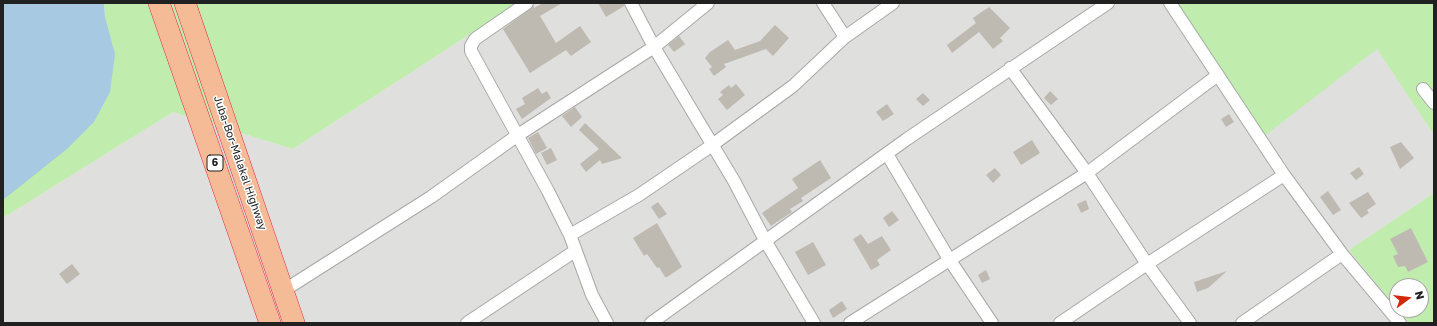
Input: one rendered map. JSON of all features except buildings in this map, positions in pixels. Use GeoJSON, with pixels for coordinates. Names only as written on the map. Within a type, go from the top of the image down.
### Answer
{"type":"FeatureCollection","features":[{"type":"Feature","properties":{"kind":"highway","name":"Juba-Bor-Malakal Highway"},"geometry":{"type":"LineString","coordinates":[[159,3],[270,323]]}},
{"type":"Feature","properties":{"kind":"highway","name":"Juba-Bor-Malakal Highway"},"geometry":{"type":"LineString","coordinates":[[185,3],[294,323]]}},
{"type":"Feature","properties":{"kind":"street"},"geometry":{"type":"LineString","coordinates":[[527,3],[482,33],[471,46],[474,57],[518,135],[570,235],[592,295],[606,323]]}},
{"type":"Feature","properties":{"kind":"street"},"geometry":{"type":"LineString","coordinates":[[631,3],[654,47],[734,181],[766,242],[814,323]]}},
{"type":"Feature","properties":{"kind":"street"},"geometry":{"type":"LineString","coordinates":[[283,291],[431,197],[518,135],[654,47],[708,3]]}},
{"type":"Feature","properties":{"kind":"street"},"geometry":{"type":"LineString","coordinates":[[823,3],[845,37]]}},
{"type":"Feature","properties":{"kind":"street"},"geometry":{"type":"LineString","coordinates":[[570,235],[640,195],[793,86],[845,37],[893,3]]}},
{"type":"Feature","properties":{"kind":"street"},"geometry":{"type":"LineString","coordinates":[[651,323],[887,154],[1010,68],[1108,3]]}},
{"type":"Feature","properties":{"kind":"street"},"geometry":{"type":"LineString","coordinates":[[1170,3],[1284,175],[1342,254],[1400,323]]}},
{"type":"Feature","properties":{"kind":"street"},"geometry":{"type":"LineString","coordinates":[[1010,68],[1086,173],[1147,264],[1190,323]]}},
{"type":"Feature","properties":{"kind":"street"},"geometry":{"type":"LineString","coordinates":[[850,323],[1086,173],[1218,75]]}},
{"type":"Feature","properties":{"kind":"street"},"geometry":{"type":"LineString","coordinates":[[1423,89],[1434,103]]}},
{"type":"Feature","properties":{"kind":"street"},"geometry":{"type":"LineString","coordinates":[[887,154],[949,259],[992,323]]}},
{"type":"Feature","properties":{"kind":"street"},"geometry":{"type":"LineString","coordinates":[[1060,323],[1147,264],[1284,175]]}},
{"type":"Feature","properties":{"kind":"street"},"geometry":{"type":"LineString","coordinates":[[468,323],[575,251]]}},
{"type":"Feature","properties":{"kind":"street"},"geometry":{"type":"LineString","coordinates":[[1242,323],[1342,254]]}},
{"type":"Feature","properties":{"kind":"shaded area"},"geometry":{"type":"Polygon","coordinates":[[[518,3],[1161,3],[1215,75],[1377,49],[1434,135],[1434,193],[1349,250],[1389,299],[1389,318],[1405,318],[1409,323],[3,323],[3,218],[173,112],[293,149],[518,3]]]}},
{"type":"Feature","properties":{"kind":"green space"},"geometry":{"type":"Polygon","coordinates":[[[104,3],[518,3],[293,149],[173,112],[3,218],[3,200],[15,190],[105,17],[104,3]]]}},
{"type":"Feature","properties":{"kind":"green space"},"geometry":{"type":"Polygon","coordinates":[[[1161,3],[1434,3],[1434,135],[1377,49],[1263,137],[1161,3]]]}},
{"type":"Feature","properties":{"kind":"green space"},"geometry":{"type":"Polygon","coordinates":[[[1434,193],[1434,323],[1409,323],[1405,318],[1429,318],[1429,278],[1389,278],[1389,299],[1349,250],[1434,193]]]}},
{"type":"Feature","properties":{"kind":"water"},"geometry":{"type":"Polygon","coordinates":[[[3,3],[104,3],[105,17],[115,54],[110,92],[94,122],[67,149],[3,200],[3,3]]]}}]}
